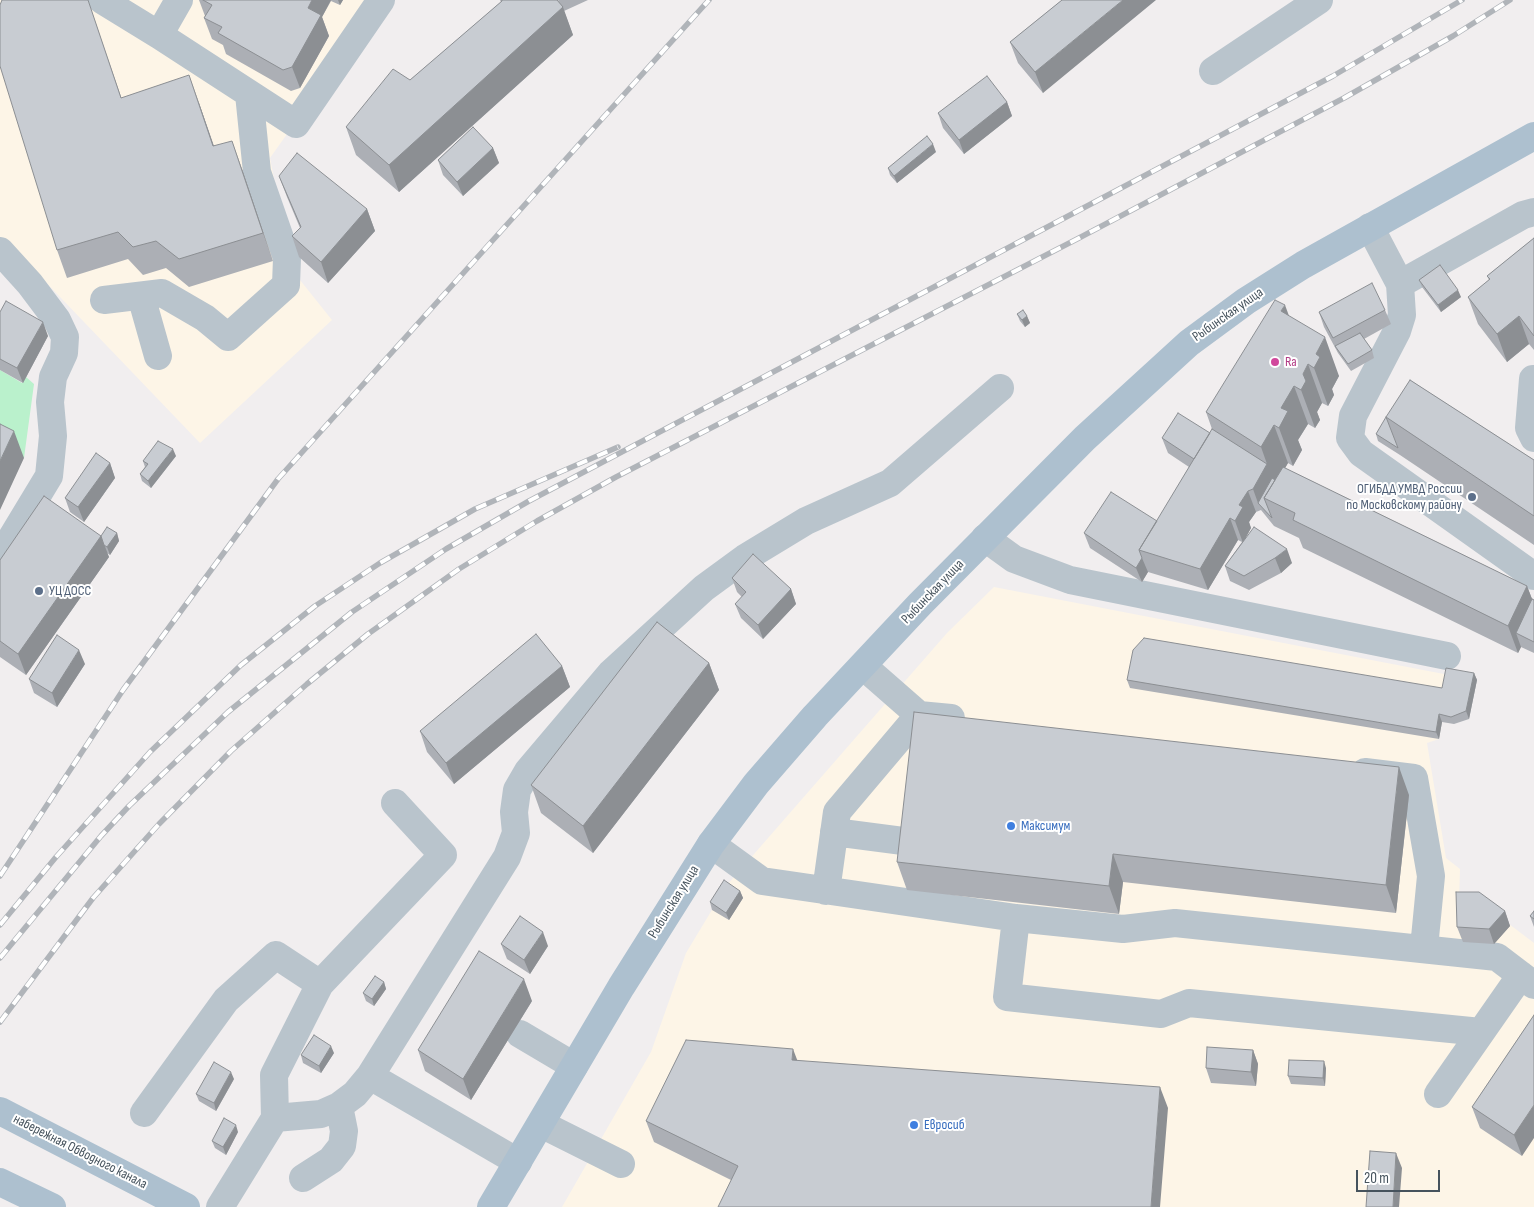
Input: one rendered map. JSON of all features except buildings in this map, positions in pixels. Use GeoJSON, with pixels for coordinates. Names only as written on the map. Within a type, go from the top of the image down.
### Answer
{"type":"FeatureCollection","features":[{"type":"Feature","properties":{"kind":"main road","name":"Рыбинская улица"},"geometry":{"type":"LineString","coordinates":[[492,1207],[574,1066],[693,870],[756,784],[863,666],[985,538],[1144,381],[1189,342],[1246,301],[1370,227],[1534,136]]}},
{"type":"Feature","properties":{"kind":"main road","name":"набережная Обводного канала"},"geometry":{"type":"LineString","coordinates":[[0,1112],[186,1207]]}},
{"type":"Feature","properties":{"kind":"main road"},"geometry":{"type":"LineString","coordinates":[[0,1182],[52,1207]]}},
{"type":"Feature","properties":{"kind":"lane"},"geometry":{"type":"LineString","coordinates":[[102,0],[296,124],[363,29],[380,0]]}},
{"type":"Feature","properties":{"kind":"lane"},"geometry":{"type":"LineString","coordinates":[[159,35],[179,0]]}},
{"type":"Feature","properties":{"kind":"lane"},"geometry":{"type":"LineString","coordinates":[[1214,71],[1319,0]]}},
{"type":"Feature","properties":{"kind":"lane"},"geometry":{"type":"LineString","coordinates":[[104,300],[162,293],[205,318],[228,337],[286,284],[288,258],[257,172],[249,94]]}},
{"type":"Feature","properties":{"kind":"lane"},"geometry":{"type":"LineString","coordinates":[[1400,284],[1523,215],[1534,212]]}},
{"type":"Feature","properties":{"kind":"lane"},"geometry":{"type":"LineString","coordinates":[[1370,227],[1400,284],[1402,315],[1397,331],[1353,416],[1350,438],[1361,453],[1534,576]]}},
{"type":"Feature","properties":{"kind":"lane"},"geometry":{"type":"LineString","coordinates":[[0,251],[30,284],[57,320],[65,337],[64,353],[53,377],[50,402],[53,436],[49,476],[0,557]]}},
{"type":"Feature","properties":{"kind":"lane"},"geometry":{"type":"LineString","coordinates":[[141,296],[158,356]]}},
{"type":"Feature","properties":{"kind":"lane"},"geometry":{"type":"LineString","coordinates":[[1533,379],[1529,428],[1534,438]]}},
{"type":"Feature","properties":{"kind":"lane"},"geometry":{"type":"LineString","coordinates":[[275,1118],[321,1114],[339,1106],[355,1094],[370,1076],[507,857],[516,833],[514,812],[517,790],[524,777],[612,673],[649,636],[704,588],[745,558],[806,521],[890,483],[1000,388]]}},
{"type":"Feature","properties":{"kind":"lane"},"geometry":{"type":"LineString","coordinates":[[985,538],[1014,560],[1070,580],[1447,656]]}},
{"type":"Feature","properties":{"kind":"lane"},"geometry":{"type":"LineString","coordinates":[[863,666],[919,715],[977,721]]}},
{"type":"Feature","properties":{"kind":"lane"},"geometry":{"type":"LineString","coordinates":[[826,891],[837,812],[919,715]]}},
{"type":"Feature","properties":{"kind":"lane"},"geometry":{"type":"LineString","coordinates":[[1336,768],[1414,778],[1431,876],[1424,948]]}},
{"type":"Feature","properties":{"kind":"lane"},"geometry":{"type":"LineString","coordinates":[[220,1207],[275,1118],[274,1075],[320,984],[443,855],[395,802]]}},
{"type":"Feature","properties":{"kind":"lane"},"geometry":{"type":"LineString","coordinates":[[834,832],[903,841]]}},
{"type":"Feature","properties":{"kind":"lane"},"geometry":{"type":"LineString","coordinates":[[712,844],[762,881],[826,891],[1016,918],[1123,929],[1175,923],[1496,957],[1527,980],[1481,1032],[1438,1094]]}},
{"type":"Feature","properties":{"kind":"lane"},"geometry":{"type":"LineString","coordinates":[[1016,918],[1007,997],[1161,1014],[1189,1003],[1481,1032]]}},
{"type":"Feature","properties":{"kind":"lane"},"geometry":{"type":"LineString","coordinates":[[144,1113],[226,1000],[276,955],[320,984]]}},
{"type":"Feature","properties":{"kind":"lane"},"geometry":{"type":"LineString","coordinates":[[520,1034],[574,1066]]}},
{"type":"Feature","properties":{"kind":"lane"},"geometry":{"type":"LineString","coordinates":[[370,1076],[518,1162]]}},
{"type":"Feature","properties":{"kind":"lane"},"geometry":{"type":"LineString","coordinates":[[303,1178],[331,1160],[342,1146],[344,1131],[339,1106]]}},
{"type":"Feature","properties":{"kind":"lane"},"geometry":{"type":"LineString","coordinates":[[541,1124],[622,1164]]}},
{"type":"Feature","properties":{"kind":"shaded area"},"geometry":{"type":"Polygon","coordinates":[[[0,0],[382,0],[270,158],[292,270],[332,320],[200,443],[38,274],[0,268],[0,0]]]}},
{"type":"Feature","properties":{"kind":"shaded area"},"geometry":{"type":"Polygon","coordinates":[[[994,587],[1449,675],[1439,739],[1427,743],[1446,858],[1460,869],[1459,903],[1484,905],[1534,943],[1534,1207],[562,1207],[651,1052],[686,953],[727,885],[947,633],[994,587]]]}},
{"type":"Feature","properties":{"kind":"green space"},"geometry":{"type":"Polygon","coordinates":[[[0,370],[22,383],[26,377],[34,384],[24,458],[0,447],[0,370]]]}},
{"type":"Feature","properties":{"kind":"railway"},"geometry":{"type":"LineString","coordinates":[[0,876],[123,690],[278,479],[709,0]]}},
{"type":"Feature","properties":{"kind":"railway"},"geometry":{"type":"LineString","coordinates":[[0,958],[101,836],[129,806],[228,712],[352,612],[446,549],[529,501],[1333,76],[1462,0]]}},
{"type":"Feature","properties":{"kind":"railway"},"geometry":{"type":"LineString","coordinates":[[0,1022],[93,898],[159,824],[231,751],[307,684],[368,634],[459,569],[537,521],[616,477],[1079,238],[1344,98],[1453,36],[1510,0]]}},
{"type":"Feature","properties":{"kind":"railway"},"geometry":{"type":"LineString","coordinates":[[0,925],[56,857],[150,752],[241,665],[315,606],[380,563],[475,509],[618,447]]}},
{"type":"Feature","properties":{"kind":"place","name":"Ra"},"geometry":{"type":"Point","coordinates":[1275,362]}},
{"type":"Feature","properties":{"kind":"place","name":"ОГИБДД УМВД России по Московскому району"},"geometry":{"type":"Point","coordinates":[1472,497]}},
{"type":"Feature","properties":{"kind":"place","name":"УЦ ДОСС"},"geometry":{"type":"Point","coordinates":[39,591]}},
{"type":"Feature","properties":{"kind":"place","name":"Максимум"},"geometry":{"type":"Point","coordinates":[1011,826]}},
{"type":"Feature","properties":{"kind":"place","name":"Евросиб"},"geometry":{"type":"Point","coordinates":[914,1125]}}]}
